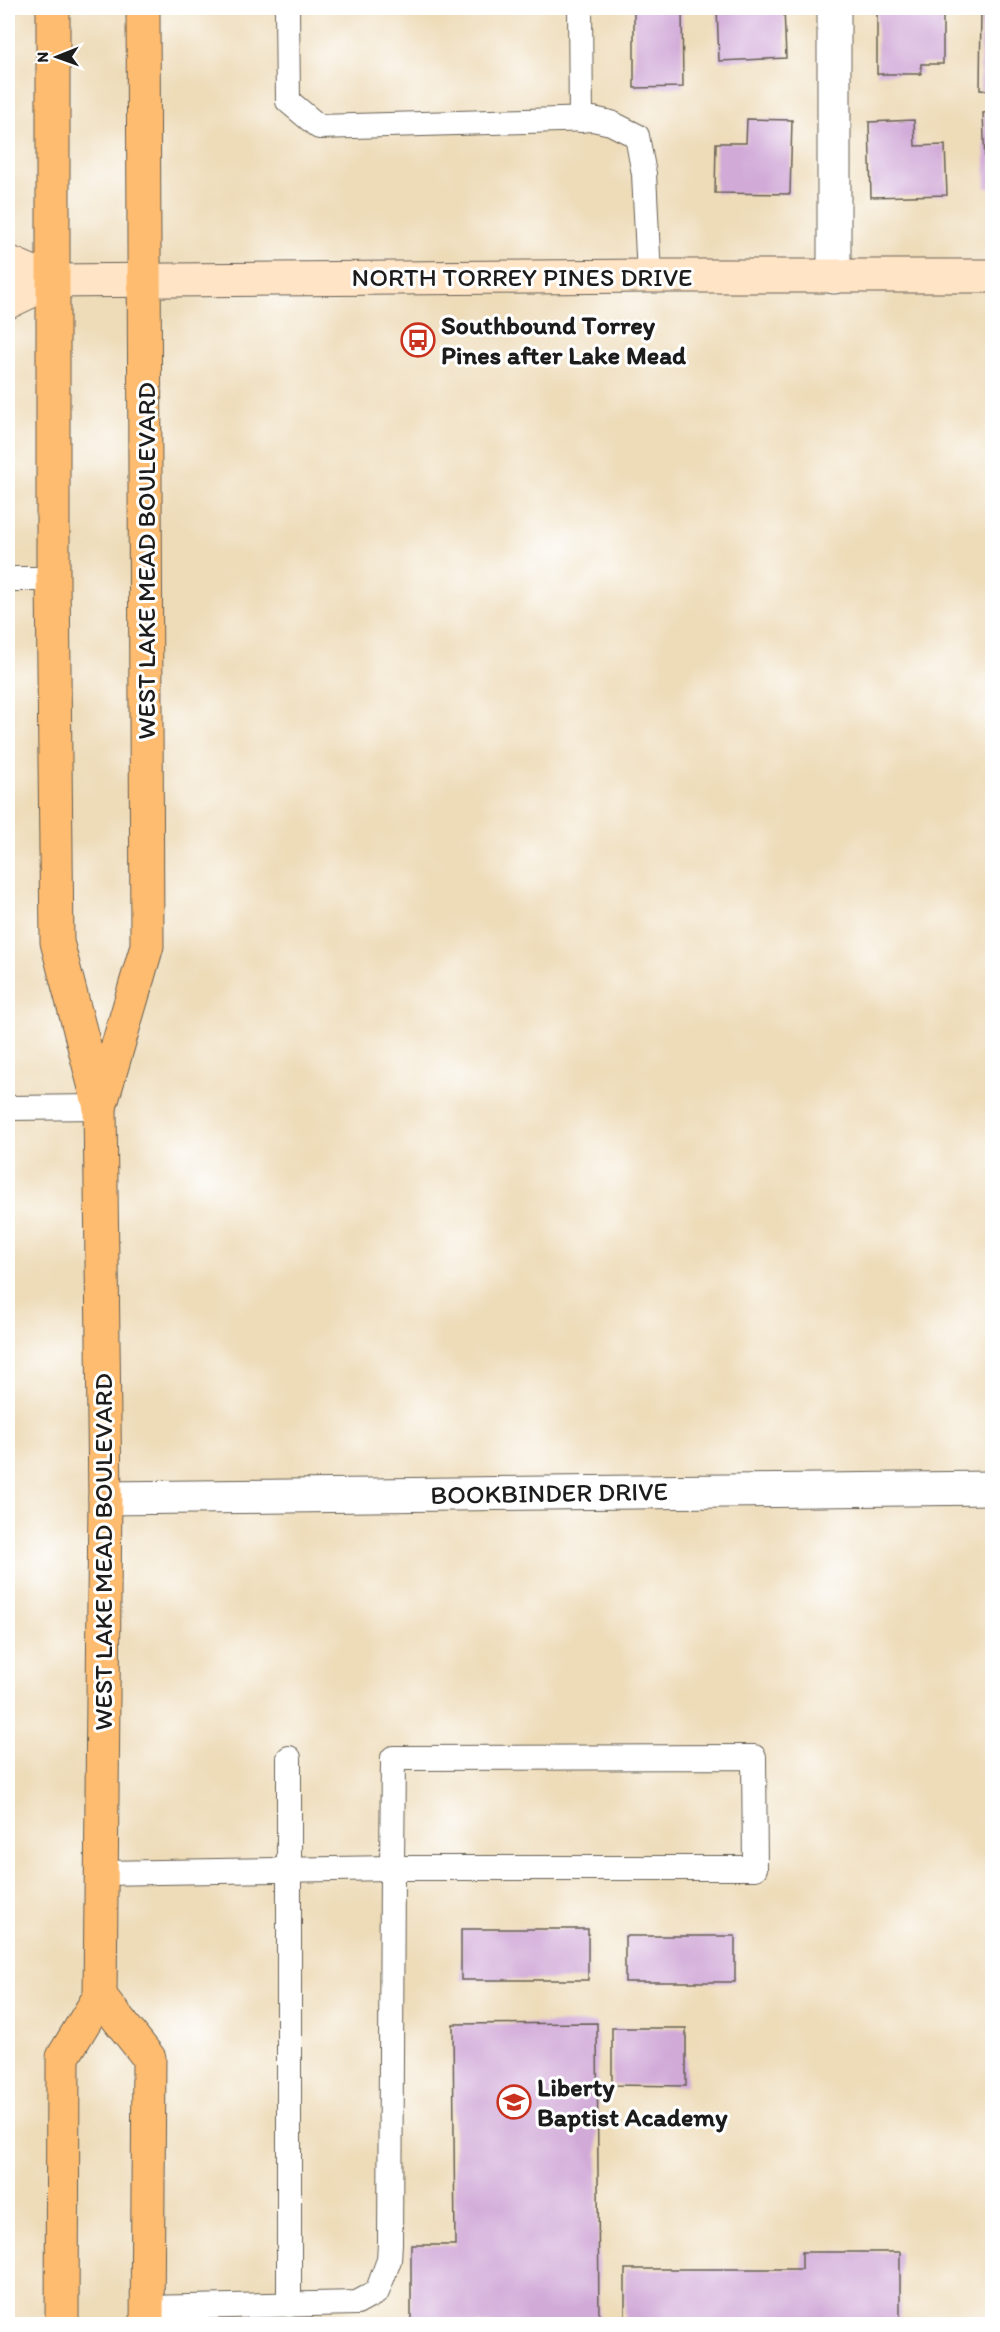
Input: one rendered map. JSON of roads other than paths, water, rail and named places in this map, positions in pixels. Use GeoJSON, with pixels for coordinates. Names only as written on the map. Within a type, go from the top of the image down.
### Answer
{"type":"FeatureCollection","features":[{"type":"Feature","properties":{"kind":"main road","name":"WEST LAKE MEAD BOULEVARD"},"geometry":{"type":"LineString","coordinates":[[53,8],[53,579],[57,942],[100,1107],[105,1498],[100,1996]]}},
{"type":"Feature","properties":{"kind":"main road","name":"WEST LAKE MEAD BOULEVARD"},"geometry":{"type":"LineString","coordinates":[[100,1107],[147,946],[143,8]]}},
{"type":"Feature","properties":{"kind":"main road","name":"NORTH TORREY PINES DRIVE"},"geometry":{"type":"LineString","coordinates":[[8,262],[52,281]]}},
{"type":"Feature","properties":{"kind":"main road","name":"NORTH TORREY PINES DRIVE"},"geometry":{"type":"LineString","coordinates":[[8,302],[52,281],[649,276],[993,276]]}},
{"type":"Feature","properties":{"kind":"main road"},"geometry":{"type":"LineString","coordinates":[[62,2325],[63,2057],[100,1996],[149,2058],[147,2316]]}},
{"type":"Feature","properties":{"kind":"street"},"geometry":{"type":"LineString","coordinates":[[834,8],[834,277]]}},
{"type":"Feature","properties":{"kind":"street","name":"BOOKBINDER DRIVE"},"geometry":{"type":"LineString","coordinates":[[105,1498],[993,1488]]}},
{"type":"Feature","properties":{"kind":"lane"},"geometry":{"type":"LineString","coordinates":[[287,8],[288,102],[319,127],[593,119],[611,123],[637,136],[644,174],[649,276]]}},
{"type":"Feature","properties":{"kind":"lane"},"geometry":{"type":"LineString","coordinates":[[580,8],[581,120]]}},
{"type":"Feature","properties":{"kind":"lane"},"geometry":{"type":"LineString","coordinates":[[8,579],[53,579]]}},
{"type":"Feature","properties":{"kind":"lane"},"geometry":{"type":"LineString","coordinates":[[8,1108],[100,1107]]}},
{"type":"Feature","properties":{"kind":"lane"},"geometry":{"type":"LineString","coordinates":[[102,1873],[392,1868],[755,1868],[754,1757],[393,1758],[392,1868],[389,2260],[377,2292],[357,2303],[290,2305],[147,2316]]}},
{"type":"Feature","properties":{"kind":"lane"},"geometry":{"type":"LineString","coordinates":[[289,1758],[290,2305]]}},
{"type":"Feature","properties":{"kind":"place","name":"Southbound Torrey Pines after Lake Mead"},"geometry":{"type":"Point","coordinates":[418,340]}},
{"type":"Feature","properties":{"kind":"place","name":"Liberty Baptist Academy"},"geometry":{"type":"Point","coordinates":[514,2102]}}]}
